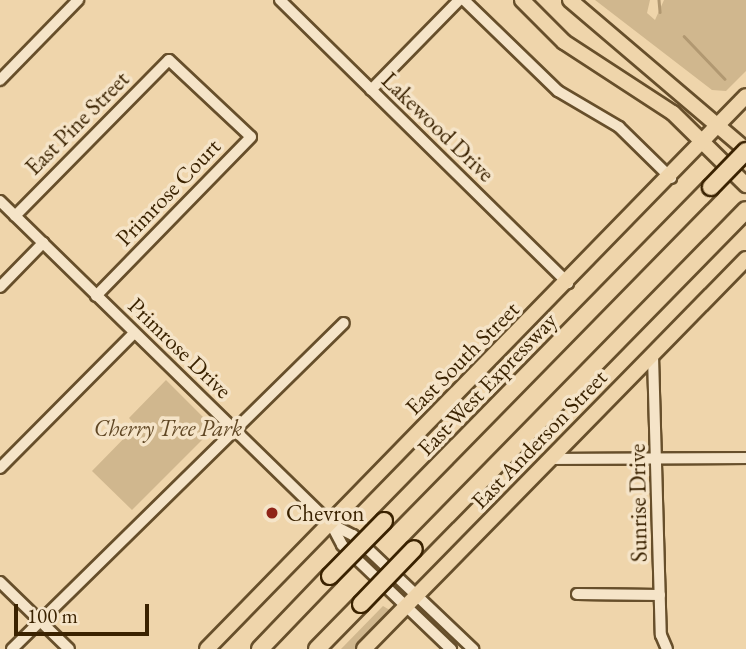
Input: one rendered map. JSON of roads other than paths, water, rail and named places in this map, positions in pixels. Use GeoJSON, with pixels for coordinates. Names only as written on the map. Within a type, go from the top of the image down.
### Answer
{"type":"FeatureCollection","features":[{"type":"Feature","properties":{"kind":"highway","name":"East-West Expressway"},"geometry":{"type":"LineString","coordinates":[[260,649],[746,150]]}},
{"type":"Feature","properties":{"kind":"highway"},"geometry":{"type":"LineString","coordinates":[[317,649],[743,213]]}},
{"type":"Feature","properties":{"kind":"main road"},"geometry":{"type":"LineString","coordinates":[[522,0],[564,42],[665,107],[746,185]]}},
{"type":"Feature","properties":{"kind":"main road"},"geometry":{"type":"LineString","coordinates":[[569,0],[616,45],[719,124],[746,150]]}},
{"type":"Feature","properties":{"kind":"main road","name":"East South Street"},"geometry":{"type":"LineString","coordinates":[[207,649],[568,283],[746,96]]}},
{"type":"Feature","properties":{"kind":"main road","name":"East Anderson Street"},"geometry":{"type":"LineString","coordinates":[[364,649],[746,260]]}},
{"type":"Feature","properties":{"kind":"street"},"geometry":{"type":"LineString","coordinates":[[0,79],[78,0]]}},
{"type":"Feature","properties":{"kind":"street","name":"Lakewood Drive"},"geometry":{"type":"LineString","coordinates":[[280,0],[568,283]]}},
{"type":"Feature","properties":{"kind":"street"},"geometry":{"type":"LineString","coordinates":[[371,90],[462,0],[558,91],[619,127],[671,177]]}},
{"type":"Feature","properties":{"kind":"street","name":"East Pine Street"},"geometry":{"type":"LineString","coordinates":[[15,216],[169,60]]}},
{"type":"Feature","properties":{"kind":"street","name":"Primrose Court"},"geometry":{"type":"LineString","coordinates":[[96,296],[251,138],[169,60]]}},
{"type":"Feature","properties":{"kind":"street","name":"Primrose Drive"},"geometry":{"type":"LineString","coordinates":[[0,201],[331,524],[353,535],[473,649]]}},
{"type":"Feature","properties":{"kind":"street"},"geometry":{"type":"LineString","coordinates":[[0,287],[43,243]]}},
{"type":"Feature","properties":{"kind":"street"},"geometry":{"type":"LineString","coordinates":[[12,649],[344,323]]}},
{"type":"Feature","properties":{"kind":"street"},"geometry":{"type":"LineString","coordinates":[[0,468],[134,332]]}},
{"type":"Feature","properties":{"kind":"street","name":"Sunrise Drive"},"geometry":{"type":"LineString","coordinates":[[653,356],[659,458],[660,595],[667,649]]}},
{"type":"Feature","properties":{"kind":"street"},"geometry":{"type":"LineString","coordinates":[[551,459],[746,458]]}},
{"type":"Feature","properties":{"kind":"street","name":"Primrose Drive"},"geometry":{"type":"LineString","coordinates":[[331,524],[342,545],[451,649]]}},
{"type":"Feature","properties":{"kind":"street"},"geometry":{"type":"LineString","coordinates":[[0,582],[69,649]]}},
{"type":"Feature","properties":{"kind":"street"},"geometry":{"type":"LineString","coordinates":[[577,594],[660,595]]}},
{"type":"Feature","properties":{"kind":"waterway"},"geometry":{"type":"LineString","coordinates":[[659,0],[660,12]]}},
{"type":"Feature","properties":{"kind":"waterway"},"geometry":{"type":"LineString","coordinates":[[684,36],[725,79]]}},
{"type":"Feature","properties":{"kind":"place","name":"Chevron"},"geometry":{"type":"Point","coordinates":[272,513]}},
{"type":"Feature","properties":{"kind":"park label","name":"Cherry Tree Park"},"geometry":{"type":"Point","coordinates":[168,428]}}]}
